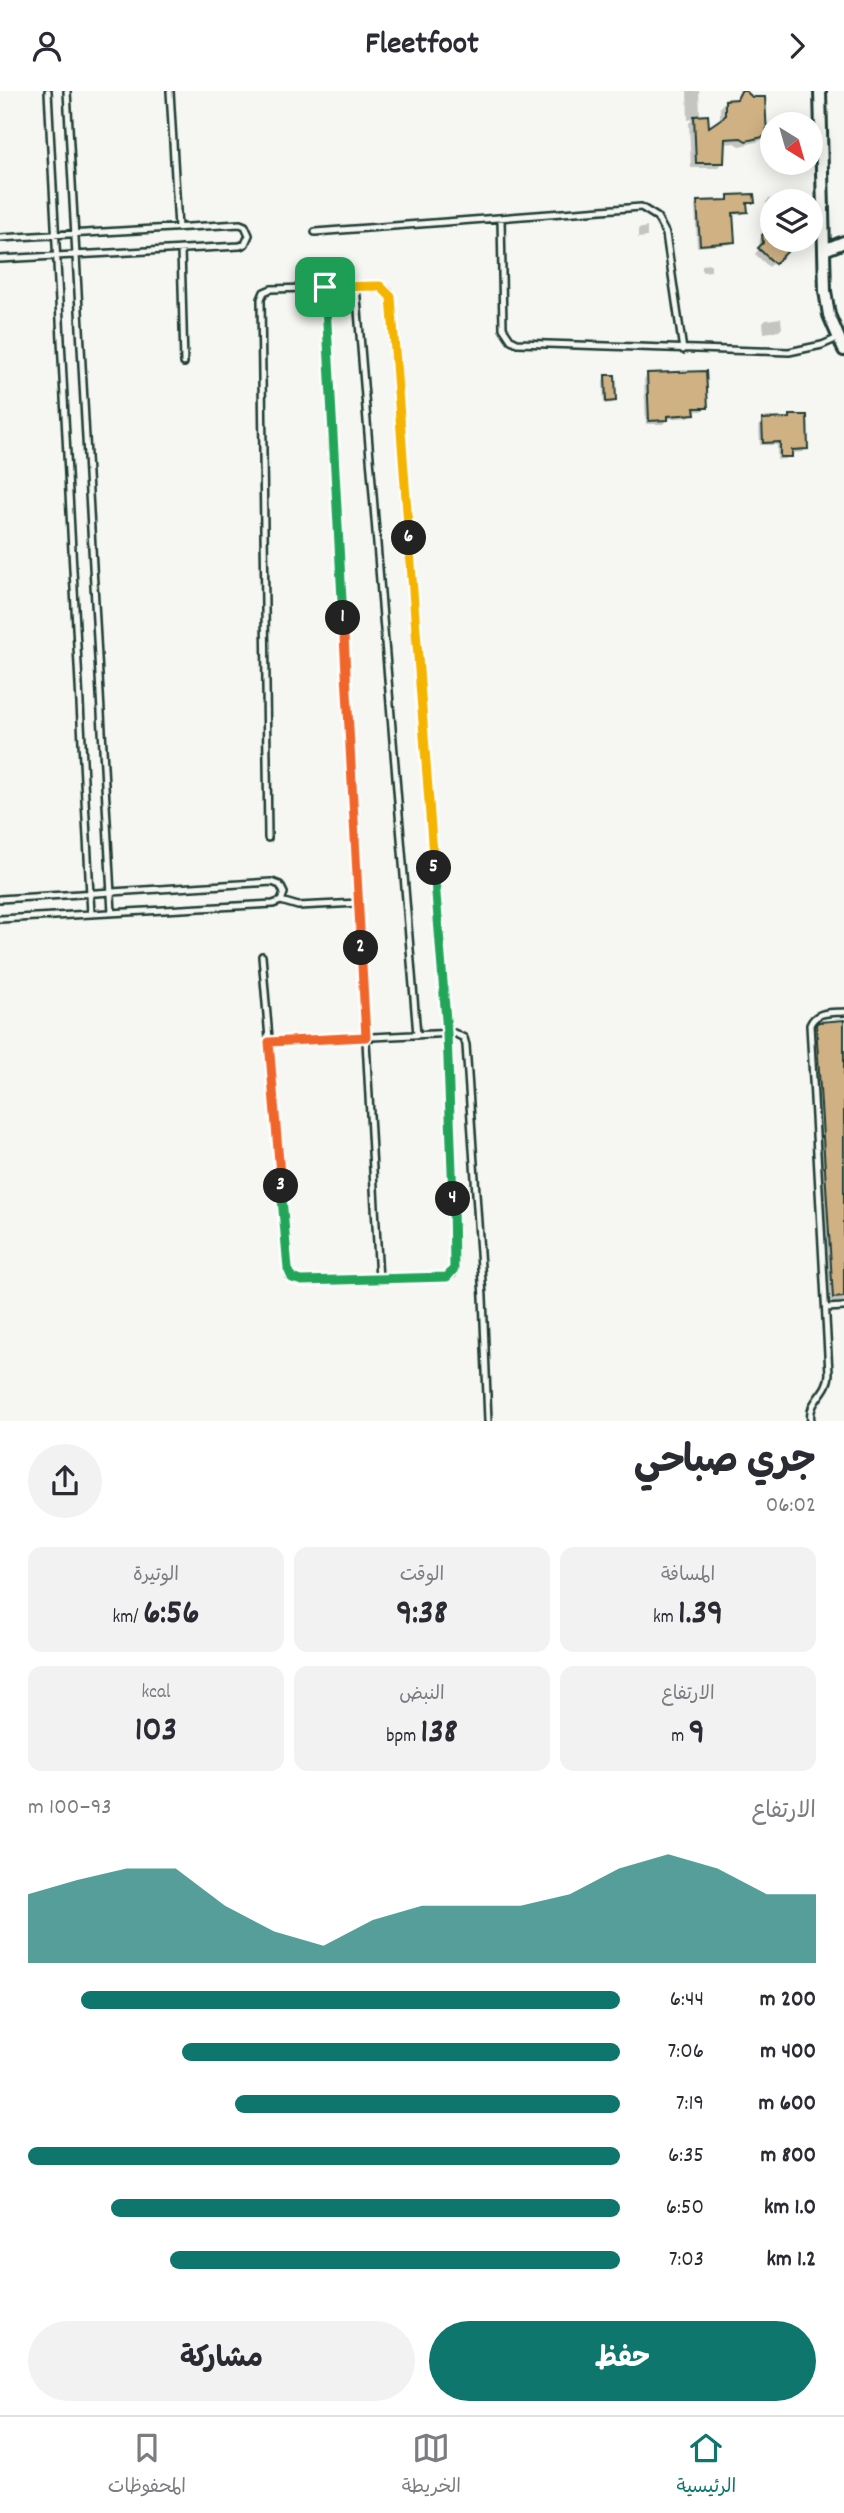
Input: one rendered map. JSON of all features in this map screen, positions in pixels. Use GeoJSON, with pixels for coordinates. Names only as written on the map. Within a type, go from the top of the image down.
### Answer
{"type":"FeatureCollection","features":[{"type":"Feature","properties":{"kind":"street"},"geometry":{"type":"LineString","coordinates":[[820,91],[825,291],[830,315],[844,350]]}},
{"type":"Feature","properties":{"kind":"street"},"geometry":{"type":"LineString","coordinates":[[824,250],[844,242]]}},
{"type":"Feature","properties":{"kind":"lane"},"geometry":{"type":"LineString","coordinates":[[48,91],[90,914]]}},
{"type":"Feature","properties":{"kind":"lane"},"geometry":{"type":"LineString","coordinates":[[67,91],[112,913]]}},
{"type":"Feature","properties":{"kind":"lane"},"geometry":{"type":"LineString","coordinates":[[170,91],[178,227]]}},
{"type":"Feature","properties":{"kind":"lane"},"geometry":{"type":"LineString","coordinates":[[314,232],[632,207],[650,211],[663,225],[666,234],[683,350]]}},
{"type":"Feature","properties":{"kind":"lane"},"geometry":{"type":"LineString","coordinates":[[501,218],[503,321],[506,334],[511,340],[524,345],[789,352],[806,350],[838,338]]}},
{"type":"Feature","properties":{"kind":"lane"},"geometry":{"type":"LineString","coordinates":[[0,238],[240,224],[245,226],[249,235],[245,244],[240,246],[0,259]]}},
{"type":"Feature","properties":{"kind":"lane"},"geometry":{"type":"LineString","coordinates":[[181,249],[184,363]]}},
{"type":"Feature","properties":{"kind":"lane"},"geometry":{"type":"LineString","coordinates":[[356,286],[417,1035]]}},
{"type":"Feature","properties":{"kind":"lane"},"geometry":{"type":"LineString","coordinates":[[262,955],[289,1274],[302,1281],[447,1277],[454,1269],[447,1033],[391,302],[388,292],[380,286],[271,289],[264,292],[261,299],[268,838]]}},
{"type":"Feature","properties":{"kind":"lane"},"geometry":{"type":"LineString","coordinates":[[325,287],[380,1280]]}},
{"type":"Feature","properties":{"kind":"lane"},"geometry":{"type":"LineString","coordinates":[[0,899],[272,882],[283,888],[281,901]]}},
{"type":"Feature","properties":{"kind":"lane"},"geometry":{"type":"LineString","coordinates":[[0,919],[273,904],[281,901],[298,907],[359,903]]}},
{"type":"Feature","properties":{"kind":"lane"},"geometry":{"type":"LineString","coordinates":[[811,1421],[811,1407],[827,1387],[829,1380],[810,1025],[820,1014],[844,1012]]}},
{"type":"Feature","properties":{"kind":"lane"},"geometry":{"type":"LineString","coordinates":[[269,1042],[447,1033],[461,1035],[466,1045],[483,1297],[488,1421]]}},
{"type":"Feature","properties":{"kind":"lane"},"geometry":{"type":"LineString","coordinates":[[826,1308],[844,1307]]}},
{"type":"Feature","properties":{"kind":"building"},"geometry":{"type":"Polygon","coordinates":[[[741,91],[746,91],[752,97],[765,97],[766,112],[760,112],[760,138],[746,141],[741,138],[725,139],[724,163],[696,163],[694,116],[708,115],[709,127],[725,116],[725,100],[737,99],[741,91]]]}},
{"type":"Feature","properties":{"kind":"building"},"geometry":{"type":"Polygon","coordinates":[[[754,194],[755,203],[747,203],[748,212],[733,213],[735,242],[700,245],[697,201],[728,200],[728,195],[754,194]]]}},
{"type":"Feature","properties":{"kind":"building"},"geometry":{"type":"Polygon","coordinates":[[[762,252],[787,252],[775,264],[762,252]]]}},
{"type":"Feature","properties":{"kind":"building"},"geometry":{"type":"Polygon","coordinates":[[[706,371],[708,408],[694,408],[695,414],[668,416],[668,420],[649,421],[647,373],[706,371]]]}},
{"type":"Feature","properties":{"kind":"building"},"geometry":{"type":"Polygon","coordinates":[[[605,375],[615,375],[616,401],[606,402],[605,375]]]}},
{"type":"Feature","properties":{"kind":"building"},"geometry":{"type":"Polygon","coordinates":[[[790,415],[807,415],[808,449],[792,450],[792,457],[780,457],[780,442],[763,443],[762,419],[790,418],[790,415]]]}},
{"type":"Feature","properties":{"kind":"building"},"geometry":{"type":"Polygon","coordinates":[[[844,1020],[844,1297],[833,1298],[816,1024],[844,1020]]]}},
{"type":"Feature","properties":{"kind":"route"},"geometry":{"type":"LineString","coordinates":[[380,286],[391,297],[447,1033],[455,1264],[452,1274],[442,1279],[302,1281],[292,1278],[288,1269],[269,1042],[366,1037],[325,287],[380,286]]}}]}
